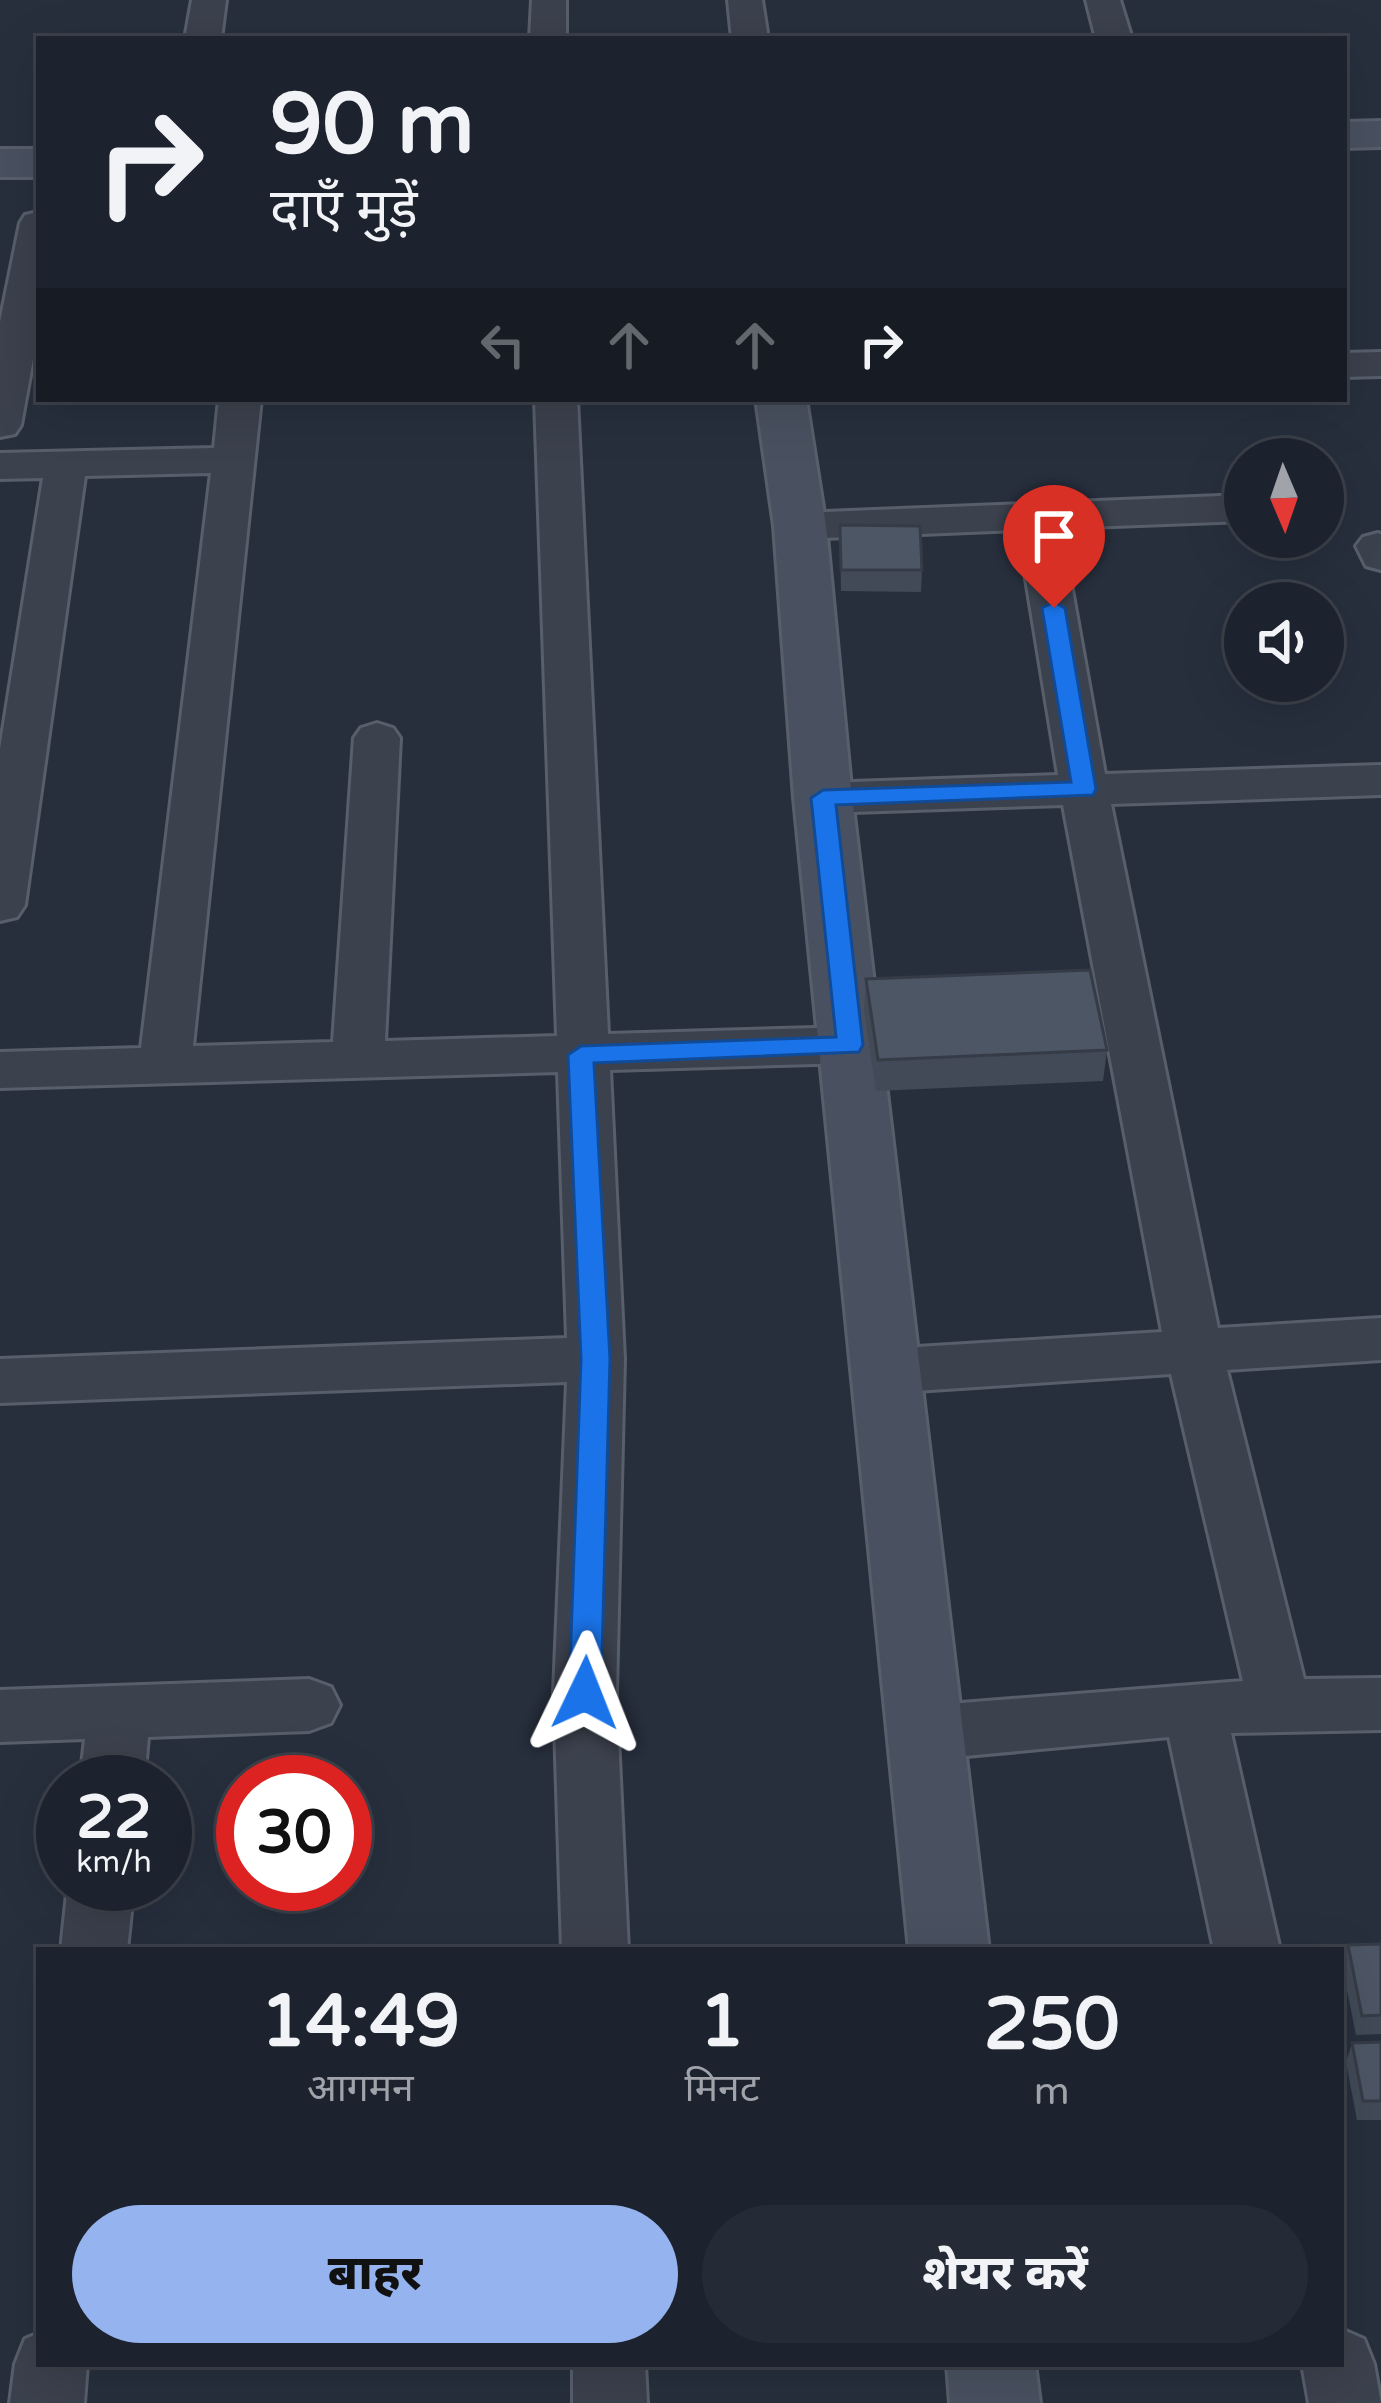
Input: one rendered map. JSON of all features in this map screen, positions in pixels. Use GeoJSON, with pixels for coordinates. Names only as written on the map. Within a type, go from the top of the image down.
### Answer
{"type":"FeatureCollection","features":[{"type":"Feature","properties":{"kind":"street"},"geometry":{"type":"LineString","coordinates":[[203,36],[208,0]]}},
{"type":"Feature","properties":{"kind":"street"},"geometry":{"type":"LineString","coordinates":[[548,36],[549,0]]}},
{"type":"Feature","properties":{"kind":"street"},"geometry":{"type":"LineString","coordinates":[[745,0],[750,36]]}},
{"type":"Feature","properties":{"kind":"street"},"geometry":{"type":"LineString","coordinates":[[1103,0],[1113,36]]}},
{"type":"Feature","properties":{"kind":"street"},"geometry":{"type":"LineString","coordinates":[[1347,135],[1381,134]]}},
{"type":"Feature","properties":{"kind":"street"},"geometry":{"type":"LineString","coordinates":[[0,164],[36,163]]}},
{"type":"Feature","properties":{"kind":"street"},"geometry":{"type":"LineString","coordinates":[[0,425],[36,239]]}},
{"type":"Feature","properties":{"kind":"street"},"geometry":{"type":"LineString","coordinates":[[1347,365],[1381,364]]}},
{"type":"Feature","properties":{"kind":"street"},"geometry":{"type":"LineString","coordinates":[[165,1067],[240,402]]}},
{"type":"Feature","properties":{"kind":"street"},"geometry":{"type":"LineString","coordinates":[[556,402],[596,1359],[585,1693],[595,1947]]}},
{"type":"Feature","properties":{"kind":"street"},"geometry":{"type":"LineString","coordinates":[[781,402],[800,526],[823,798],[949,1947]]}},
{"type":"Feature","properties":{"kind":"street"},"geometry":{"type":"LineString","coordinates":[[0,466],[235,460]]}},
{"type":"Feature","properties":{"kind":"street"},"geometry":{"type":"LineString","coordinates":[[0,905],[16,675],[66,464]]}},
{"type":"Feature","properties":{"kind":"street"},"geometry":{"type":"LineString","coordinates":[[800,526],[1224,509]]}},
{"type":"Feature","properties":{"kind":"street"},"geometry":{"type":"LineString","coordinates":[[1038,518],[1084,789],[1194,1350],[1280,1707]]}},
{"type":"Feature","properties":{"kind":"street"},"geometry":{"type":"LineString","coordinates":[[358,1059],[377,738]]}},
{"type":"Feature","properties":{"kind":"street"},"geometry":{"type":"LineString","coordinates":[[823,798],[1381,780]]}},
{"type":"Feature","properties":{"kind":"street"},"geometry":{"type":"LineString","coordinates":[[0,1070],[850,1045]]}},
{"type":"Feature","properties":{"kind":"street"},"geometry":{"type":"LineString","coordinates":[[885,1371],[1381,1339]]}},
{"type":"Feature","properties":{"kind":"street"},"geometry":{"type":"LineString","coordinates":[[0,1381],[596,1359]]}},
{"type":"Feature","properties":{"kind":"street"},"geometry":{"type":"LineString","coordinates":[[923,1733],[1194,1708],[1381,1704]]}},
{"type":"Feature","properties":{"kind":"street"},"geometry":{"type":"LineString","coordinates":[[0,1716],[309,1705]]}},
{"type":"Feature","properties":{"kind":"street"},"geometry":{"type":"LineString","coordinates":[[1194,1708],[1246,1947]]}},
{"type":"Feature","properties":{"kind":"street"},"geometry":{"type":"LineString","coordinates":[[115,1755],[119,1712]]}},
{"type":"Feature","properties":{"kind":"street"},"geometry":{"type":"LineString","coordinates":[[94,1947],[98,1911]]}},
{"type":"Feature","properties":{"kind":"street"},"geometry":{"type":"LineString","coordinates":[[47,2403],[51,2367]]}},
{"type":"Feature","properties":{"kind":"street"},"geometry":{"type":"LineString","coordinates":[[609,2367],[610,2403]]}},
{"type":"Feature","properties":{"kind":"street"},"geometry":{"type":"LineString","coordinates":[[991,2367],[995,2403]]}},
{"type":"Feature","properties":{"kind":"street"},"geometry":{"type":"LineString","coordinates":[[1339,2367],[1346,2403]]}},
{"type":"Feature","properties":{"kind":"building"},"geometry":{"type":"Polygon","coordinates":[[[840,525],[920,526],[922,570],[841,570],[840,525]]]}},
{"type":"Feature","properties":{"kind":"building"},"geometry":{"type":"Polygon","coordinates":[[[1090,970],[1107,1050],[878,1060],[866,979],[1090,970]]]}},
{"type":"Feature","properties":{"kind":"building"},"geometry":{"type":"Polygon","coordinates":[[[1381,1944],[1381,2015],[1362,2016],[1348,1945],[1381,1944]]]}},
{"type":"Feature","properties":{"kind":"building"},"geometry":{"type":"Polygon","coordinates":[[[1381,2042],[1381,2101],[1363,2101],[1352,2043],[1381,2042]]]}},
{"type":"Feature","properties":{"kind":"route"},"geometry":{"type":"LineString","coordinates":[[585,1693],[596,1359],[581,1055],[850,1045],[823,798],[1084,789],[1054,608]]}}]}
